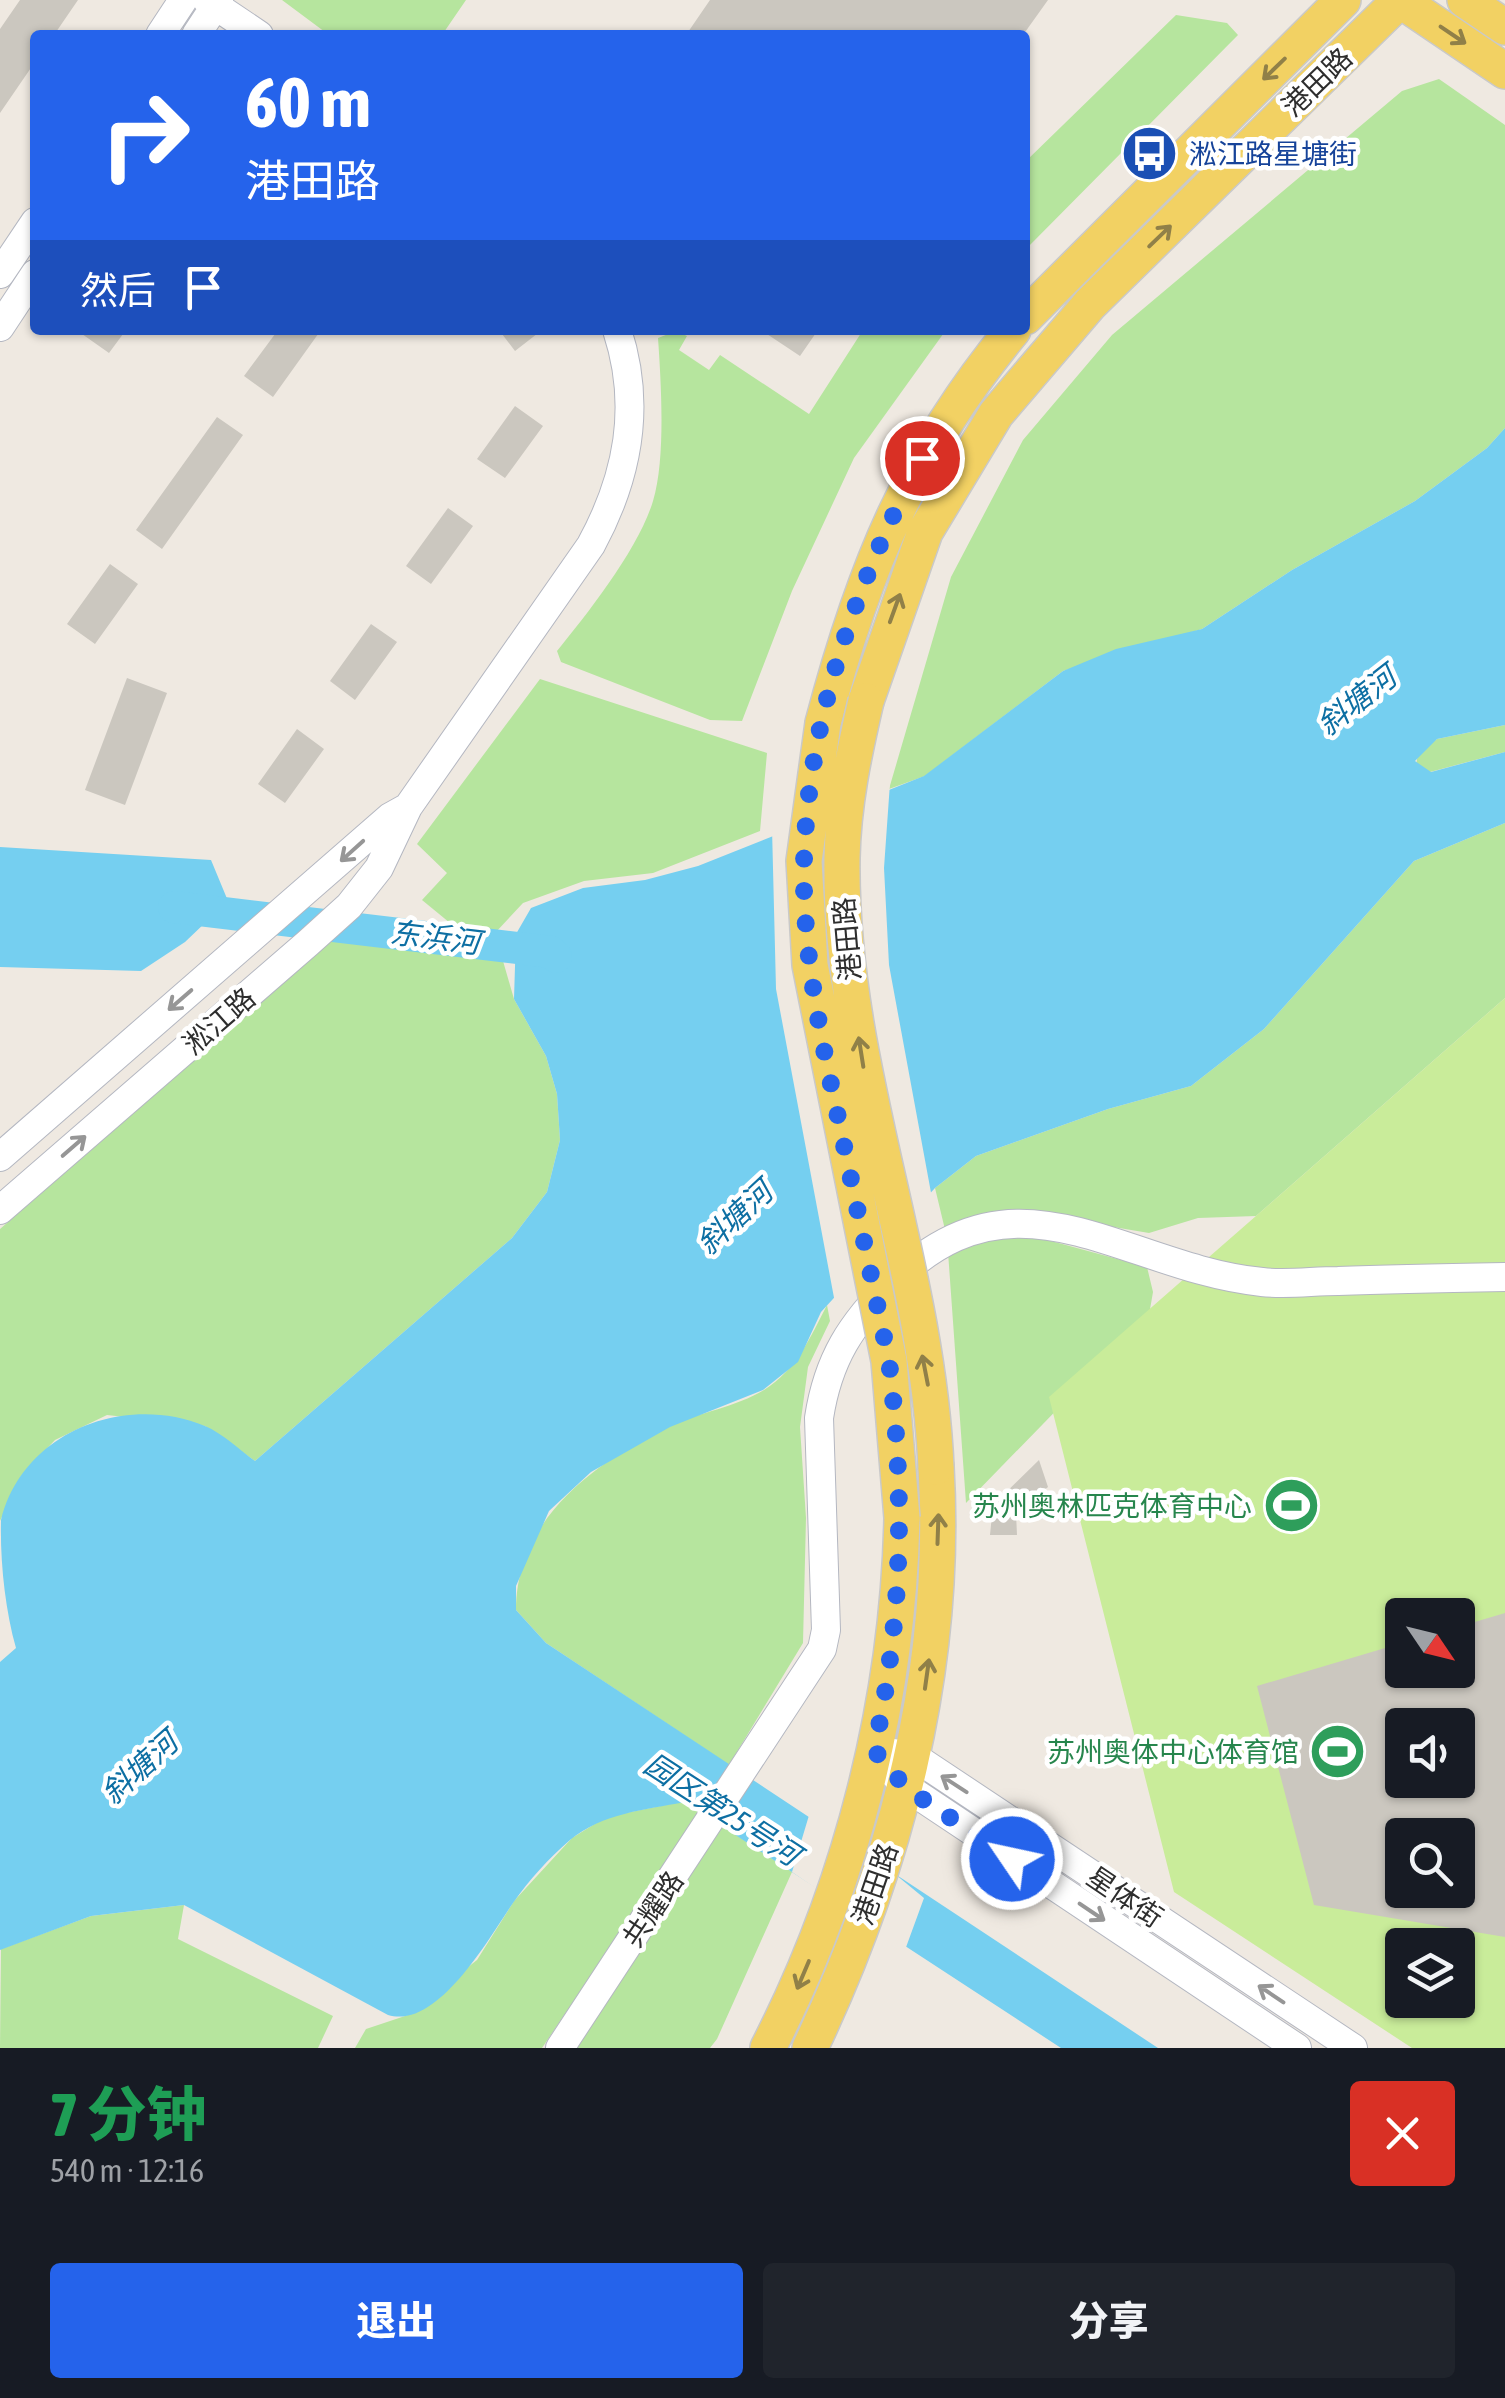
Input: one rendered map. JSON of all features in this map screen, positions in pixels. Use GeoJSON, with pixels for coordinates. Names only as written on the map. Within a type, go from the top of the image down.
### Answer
{"type":"FeatureCollection","features":[{"type":"Feature","properties":{"kind":"main road","name":"港田路"},"geometry":{"type":"LineString","coordinates":[[1030,312],[1343,0]]}},
{"type":"Feature","properties":{"kind":"main road","name":"港田路"},"geometry":{"type":"LineString","coordinates":[[810,2048],[864,1920],[909,1772],[936,1591],[936,1467],[928,1386],[866,1086],[844,936],[844,825],[877,658],[925,532],[996,414],[1090,304],[1400,0]]}},
{"type":"Feature","properties":{"kind":"main road"},"geometry":{"type":"LineString","coordinates":[[1400,0],[1505,71]]}},
{"type":"Feature","properties":{"kind":"main road"},"geometry":{"type":"LineString","coordinates":[[1464,0],[1505,27]]}},
{"type":"Feature","properties":{"kind":"main road","name":"港田路"},"geometry":{"type":"LineString","coordinates":[[768,2048],[805,1972],[851,1841],[895,1643],[902,1518],[889,1361],[810,965],[804,861],[823,723],[860,590],[888,522],[947,418],[1009,335]]}},
{"type":"Feature","properties":{"kind":"street"},"geometry":{"type":"LineString","coordinates":[[163,30],[183,0]]}},
{"type":"Feature","properties":{"kind":"street"},"geometry":{"type":"LineString","coordinates":[[199,30],[214,2],[251,30]]}},
{"type":"Feature","properties":{"kind":"street"},"geometry":{"type":"LineString","coordinates":[[0,274],[30,229]]}},
{"type":"Feature","properties":{"kind":"street"},"geometry":{"type":"LineString","coordinates":[[0,327],[30,282]]}},
{"type":"Feature","properties":{"kind":"street","name":"淞江路"},"geometry":{"type":"LineString","coordinates":[[0,1210],[308,943],[348,906],[379,868],[408,807],[608,513],[626,460],[631,408],[618,335]]}},
{"type":"Feature","properties":{"kind":"street","name":"淞江路"},"geometry":{"type":"LineString","coordinates":[[0,1157],[390,816],[408,807]]}},
{"type":"Feature","properties":{"kind":"street"},"geometry":{"type":"LineString","coordinates":[[245,944],[264,981]]}},
{"type":"Feature","properties":{"kind":"street","name":"共耀路"},"geometry":{"type":"LineString","coordinates":[[560,2048],[822,1649],[826,1630],[819,1418],[830,1364],[857,1318],[920,1255],[971,1228],[1021,1222],[1263,1282],[1505,1277]]}},
{"type":"Feature","properties":{"kind":"street","name":"星体街"},"geometry":{"type":"LineString","coordinates":[[874,1750],[1352,2048]]}},
{"type":"Feature","properties":{"kind":"street","name":"星体街"},"geometry":{"type":"LineString","coordinates":[[909,1772],[1297,2048]]}},
{"type":"Feature","properties":{"kind":"green space"},"geometry":{"type":"Polygon","coordinates":[[[282,0],[466,0],[445,30],[322,30],[282,0]]]}},
{"type":"Feature","properties":{"kind":"green space"},"geometry":{"type":"Polygon","coordinates":[[[1176,15],[1227,23],[1238,35],[1030,245],[1030,157],[1176,15]]]}},
{"type":"Feature","properties":{"kind":"green space"},"geometry":{"type":"Polygon","coordinates":[[[1439,79],[1505,125],[1505,428],[1487,448],[1415,501],[1292,570],[1202,629],[1063,671],[925,776],[889,789],[951,577],[1023,440],[1112,335],[1402,91],[1439,79]]]}},
{"type":"Feature","properties":{"kind":"green space"},"geometry":{"type":"Polygon","coordinates":[[[860,335],[942,335],[854,458],[792,591],[742,721],[710,720],[561,662],[557,651],[625,559],[653,501],[661,442],[658,338],[687,336],[679,350],[709,370],[720,355],[809,414],[860,335]]]}},
{"type":"Feature","properties":{"kind":"green space"},"geometry":{"type":"Polygon","coordinates":[[[540,679],[767,753],[760,831],[653,873],[584,881],[523,903],[495,933],[461,932],[422,900],[447,873],[417,844],[540,679]]]}},
{"type":"Feature","properties":{"kind":"green space"},"geometry":{"type":"Polygon","coordinates":[[[1505,725],[1505,752],[1430,772],[1416,766],[1418,753],[1437,739],[1505,725]]]}},
{"type":"Feature","properties":{"kind":"green space"},"geometry":{"type":"Polygon","coordinates":[[[1505,823],[1505,998],[1256,1216],[1198,1218],[1149,1233],[1060,1218],[1010,1230],[1147,1267],[1153,1292],[1149,1315],[966,1503],[947,1238],[935,1188],[976,1156],[1108,1109],[1191,1086],[1264,1029],[1414,861],[1505,823]]]}},
{"type":"Feature","properties":{"kind":"green space"},"geometry":{"type":"Polygon","coordinates":[[[336,937],[503,961],[514,999],[546,1056],[557,1094],[560,1140],[547,1192],[512,1238],[255,1461],[205,1426],[107,1415],[55,1440],[21,1476],[0,1521],[0,1229],[336,937]]]}},
{"type":"Feature","properties":{"kind":"green space","name":"苏州奥林匹克体育中心"},"geometry":{"type":"Polygon","coordinates":[[[1505,998],[1505,2048],[1412,2048],[1174,1892],[1049,1397],[1505,998]]]}},
{"type":"Feature","properties":{"kind":"green space"},"geometry":{"type":"Polygon","coordinates":[[[827,1305],[830,1321],[808,1367],[800,1427],[806,1518],[803,1643],[729,1765],[546,1643],[516,1610],[520,1577],[545,1521],[588,1476],[670,1426],[764,1390],[794,1363],[827,1305]]]}},
{"type":"Feature","properties":{"kind":"green space"},"geometry":{"type":"Polygon","coordinates":[[[685,1801],[701,1812],[542,2048],[355,2048],[366,2029],[408,2015],[477,1960],[514,1901],[572,1838],[606,1817],[685,1801]]]}},
{"type":"Feature","properties":{"kind":"green space"},"geometry":{"type":"Polygon","coordinates":[[[721,1825],[792,1872],[717,2039],[710,2048],[570,2048],[721,1825]]]}},
{"type":"Feature","properties":{"kind":"green space"},"geometry":{"type":"Polygon","coordinates":[[[184,1905],[178,1939],[333,2016],[318,2048],[0,2048],[1,1949],[91,1916],[184,1905]]]}},
{"type":"Feature","properties":{"kind":"water"},"geometry":{"type":"Polygon","coordinates":[[[1505,428],[1505,725],[1437,739],[1415,761],[1431,772],[1505,752],[1505,823],[1414,861],[1264,1029],[1191,1086],[1108,1109],[976,1156],[935,1188],[821,1312],[798,1362],[763,1390],[670,1427],[591,1472],[549,1511],[516,1586],[516,1610],[546,1643],[1158,2048],[1061,2048],[685,1802],[610,1818],[570,1840],[526,1886],[461,1977],[425,2008],[407,2016],[388,2015],[184,1905],[91,1916],[0,1950],[0,1662],[16,1648],[4,1585],[1,1520],[13,1489],[31,1464],[54,1443],[111,1418],[142,1414],[174,1417],[205,1426],[255,1461],[512,1238],[547,1192],[560,1140],[557,1094],[546,1056],[514,999],[516,934],[531,908],[583,888],[645,880],[698,866],[924,776],[1063,671],[1116,649],[1202,629],[1292,570],[1415,501],[1487,448],[1505,428]]]}},
{"type":"Feature","properties":{"kind":"water"},"geometry":{"type":"Polygon","coordinates":[[[0,847],[211,860],[228,901],[185,942],[141,971],[0,967],[0,847]]]}},
{"type":"Feature","properties":{"kind":"pier"},"geometry":{"type":"Polygon","coordinates":[[[890,783],[884,868],[889,965],[932,1198],[835,1303],[776,989],[772,828],[890,783]]]}},
{"type":"Feature","properties":{"kind":"pier"},"geometry":{"type":"Polygon","coordinates":[[[810,1812],[861,1846],[924,1898],[905,1950],[792,1872],[810,1812]]]}},
{"type":"Feature","properties":{"kind":"building"},"geometry":{"type":"Polygon","coordinates":[[[20,0],[78,0],[57,30],[30,30],[30,69],[0,113],[0,29],[20,0]]]}},
{"type":"Feature","properties":{"kind":"building"},"geometry":{"type":"Polygon","coordinates":[[[710,0],[1048,0],[1027,30],[689,30],[710,0]]]}},
{"type":"Feature","properties":{"kind":"building"},"geometry":{"type":"Polygon","coordinates":[[[83,335],[122,335],[109,353],[83,335]]]}},
{"type":"Feature","properties":{"kind":"building"},"geometry":{"type":"Polygon","coordinates":[[[274,335],[317,335],[273,397],[244,376],[274,335]]]}},
{"type":"Feature","properties":{"kind":"building"},"geometry":{"type":"Polygon","coordinates":[[[503,335],[536,335],[515,351],[503,335]]]}},
{"type":"Feature","properties":{"kind":"building"},"geometry":{"type":"Polygon","coordinates":[[[768,335],[815,335],[800,356],[768,335]]]}},
{"type":"Feature","properties":{"kind":"building"},"geometry":{"type":"Polygon","coordinates":[[[515,406],[543,426],[505,478],[477,459],[515,406]]]}},
{"type":"Feature","properties":{"kind":"building"},"geometry":{"type":"Polygon","coordinates":[[[217,417],[243,435],[162,549],[136,530],[217,417]]]}},
{"type":"Feature","properties":{"kind":"building"},"geometry":{"type":"Polygon","coordinates":[[[448,508],[473,526],[431,584],[406,566],[448,508]]]}},
{"type":"Feature","properties":{"kind":"building"},"geometry":{"type":"Polygon","coordinates":[[[110,564],[138,584],[95,644],[67,624],[110,564]]]}},
{"type":"Feature","properties":{"kind":"building"},"geometry":{"type":"Polygon","coordinates":[[[371,624],[397,642],[355,700],[330,681],[371,624]]]}},
{"type":"Feature","properties":{"kind":"building"},"geometry":{"type":"Polygon","coordinates":[[[127,678],[167,693],[125,805],[85,790],[127,678]]]}},
{"type":"Feature","properties":{"kind":"building"},"geometry":{"type":"Polygon","coordinates":[[[297,729],[324,749],[285,803],[258,784],[297,729]]]}},
{"type":"Feature","properties":{"kind":"building"},"geometry":{"type":"Polygon","coordinates":[[[1039,1460],[1048,1487],[1016,1513],[1017,1535],[990,1535],[993,1505],[1039,1460]]]}},
{"type":"Feature","properties":{"kind":"building","name":"苏州奥体中心体育馆"},"geometry":{"type":"Polygon","coordinates":[[[1505,1613],[1505,1937],[1475,1932],[1475,1928],[1451,1928],[1314,1905],[1257,1686],[1385,1648],[1385,1688],[1475,1688],[1475,1622],[1505,1613]]]}},
{"type":"Feature","properties":{"kind":"waterway","name":"东浜河"},"geometry":{"type":"LineString","coordinates":[[174,907],[551,952],[556,957]]}},
{"type":"Feature","properties":{"kind":"place","name":"淞江路星塘街"},"geometry":{"type":"Point","coordinates":[1150,154]}},
{"type":"Feature","properties":{"kind":"place","name":"苏州奥林匹克体育中心"},"geometry":{"type":"Point","coordinates":[1291,1506]}},
{"type":"Feature","properties":{"kind":"place","name":"苏州奥体中心体育馆"},"geometry":{"type":"Point","coordinates":[1338,1752]}},
{"type":"Feature","properties":{"kind":"route"},"geometry":{"type":"LineString","coordinates":[[922,458],[888,522],[860,590],[823,723],[809,801],[804,861],[806,917],[816,1005],[889,1361],[895,1412],[902,1518],[900,1584],[895,1643],[874,1750],[906,1788],[1012,1859]]}},
{"type":"Feature","properties":{"kind":"water label","name":"斜塘河"},"geometry":{"type":"Point","coordinates":[1357,701]}},
{"type":"Feature","properties":{"kind":"water label","name":"斜塘河"},"geometry":{"type":"Point","coordinates":[735,1218]}},
{"type":"Feature","properties":{"kind":"water label","name":"斜塘河"},"geometry":{"type":"Point","coordinates":[140,1768]}},
{"type":"Feature","properties":{"kind":"water label","name":"园区第25号河"},"geometry":{"type":"Point","coordinates":[722,1810]}}]}
